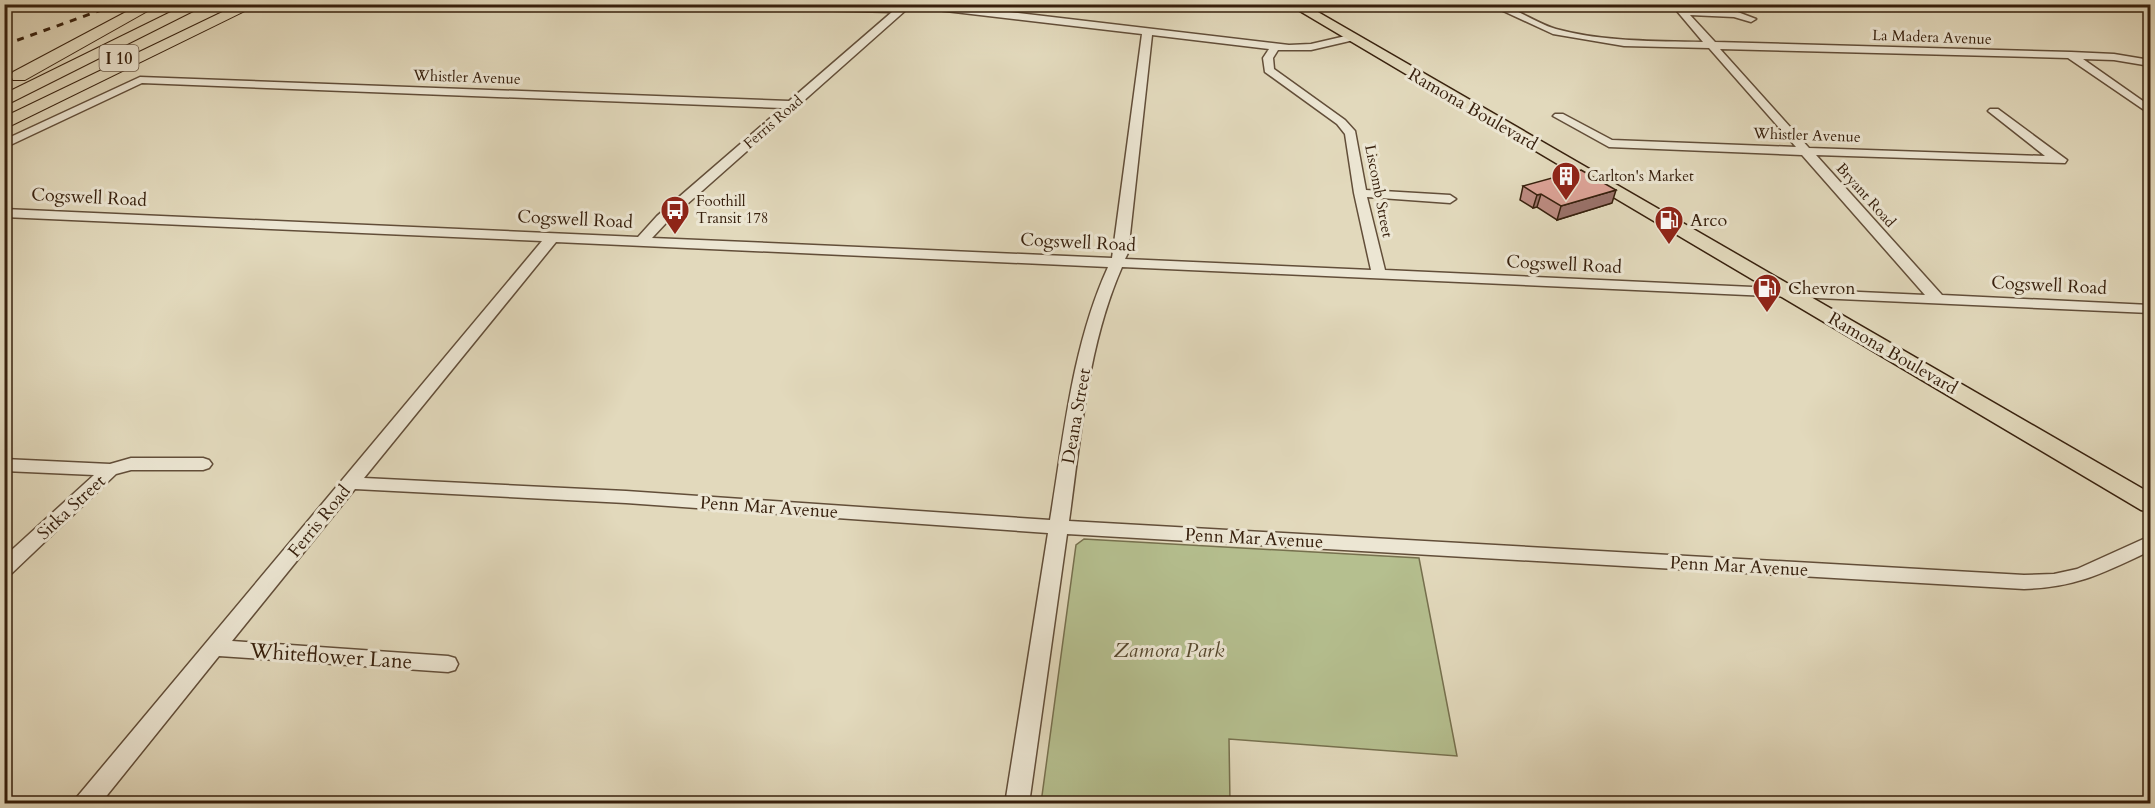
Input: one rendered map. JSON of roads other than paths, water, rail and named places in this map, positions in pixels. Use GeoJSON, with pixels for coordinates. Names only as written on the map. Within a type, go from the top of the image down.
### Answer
{"type":"FeatureCollection","features":[{"type":"Feature","properties":{"kind":"highway"},"geometry":{"type":"LineString","coordinates":[[4,84],[153,4]]}},
{"type":"Feature","properties":{"kind":"highway","name":"I 10"},"geometry":{"type":"LineString","coordinates":[[4,94],[186,4]]}},
{"type":"Feature","properties":{"kind":"highway"},"geometry":{"type":"LineString","coordinates":[[7,113],[200,4]]}},
{"type":"Feature","properties":{"kind":"highway"},"geometry":{"type":"LineString","coordinates":[[7,113],[33,95],[212,4]]}},
{"type":"Feature","properties":{"kind":"highway","name":"I 10"},"geometry":{"type":"LineString","coordinates":[[7,113],[224,4]]}},
{"type":"Feature","properties":{"kind":"highway"},"geometry":{"type":"LineString","coordinates":[[7,113],[252,4]]}},
{"type":"Feature","properties":{"kind":"main road","name":"Ramona Boulevard"},"geometry":{"type":"LineString","coordinates":[[1294,4],[2151,504]]}},
{"type":"Feature","properties":{"kind":"street","name":"La Madera Avenue"},"geometry":{"type":"LineString","coordinates":[[1492,4],[1544,27],[1586,38],[1624,43],[2071,55],[2114,57],[2151,63]]}},
{"type":"Feature","properties":{"kind":"street"},"geometry":{"type":"LineString","coordinates":[[687,5],[892,9],[920,5],[1275,47],[1304,48],[1350,38]]}},
{"type":"Feature","properties":{"kind":"street","name":"Ferris Road"},"geometry":{"type":"LineString","coordinates":[[642,242],[662,219],[906,6]]}},
{"type":"Feature","properties":{"kind":"street"},"geometry":{"type":"LineString","coordinates":[[1679,8],[1735,14],[1751,19]]}},
{"type":"Feature","properties":{"kind":"street","name":"Bryant Road"},"geometry":{"type":"LineString","coordinates":[[1679,8],[1938,299]]}},
{"type":"Feature","properties":{"kind":"street","name":"Deana Street"},"geometry":{"type":"LineString","coordinates":[[1017,804],[1081,377],[1095,323],[1109,280],[1121,253],[1147,33]]}},
{"type":"Feature","properties":{"kind":"street","name":"Liscomb Street"},"geometry":{"type":"LineString","coordinates":[[1275,47],[1268,58],[1269,70],[1341,122],[1351,134],[1360,194],[1379,275]]}},
{"type":"Feature","properties":{"kind":"street"},"geometry":{"type":"LineString","coordinates":[[2071,55],[2151,111]]}},
{"type":"Feature","properties":{"kind":"street","name":"Whistler Avenue"},"geometry":{"type":"LineString","coordinates":[[4,145],[140,80],[792,105]]}},
{"type":"Feature","properties":{"kind":"street","name":"Whistler Avenue"},"geometry":{"type":"LineString","coordinates":[[1559,116],[1610,143],[2061,160],[2045,151],[1994,111]]}},
{"type":"Feature","properties":{"kind":"street"},"geometry":{"type":"LineString","coordinates":[[1360,194],[1450,199]]}},
{"type":"Feature","properties":{"kind":"street","name":"Cogswell Road"},"geometry":{"type":"LineString","coordinates":[[4,213],[2151,309]]}},
{"type":"Feature","properties":{"kind":"street","name":"Ferris Road"},"geometry":{"type":"LineString","coordinates":[[85,804],[552,237]]}},
{"type":"Feature","properties":{"kind":"street"},"geometry":{"type":"LineString","coordinates":[[4,465],[110,470],[131,464],[203,464]]}},
{"type":"Feature","properties":{"kind":"street","name":"Sitka Street"},"geometry":{"type":"LineString","coordinates":[[4,568],[110,470]]}},
{"type":"Feature","properties":{"kind":"street","name":"Penn Mar Avenue"},"geometry":{"type":"LineString","coordinates":[[350,483],[626,497],[1058,527],[2024,582],[2054,581],[2081,575],[2151,543]]}},
{"type":"Feature","properties":{"kind":"street","name":"Whiteflower Lane"},"geometry":{"type":"LineString","coordinates":[[214,648],[448,664]]}},
{"type":"Feature","properties":{"kind":"railway"},"geometry":{"type":"LineString","coordinates":[[4,45],[118,4]]}},
{"type":"Feature","properties":{"kind":"place","name":"Carlton's Market"},"geometry":{"type":"Point","coordinates":[1566,202]}},
{"type":"Feature","properties":{"kind":"place","name":"Foothill Transit 178"},"geometry":{"type":"Point","coordinates":[675,236]}},
{"type":"Feature","properties":{"kind":"place","name":"Arco"},"geometry":{"type":"Point","coordinates":[1669,246]}},
{"type":"Feature","properties":{"kind":"place","name":"Chevron"},"geometry":{"type":"Point","coordinates":[1767,314]}},
{"type":"Feature","properties":{"kind":"park label","name":"Zamora Park"},"geometry":{"type":"Point","coordinates":[1169,650]}}]}
